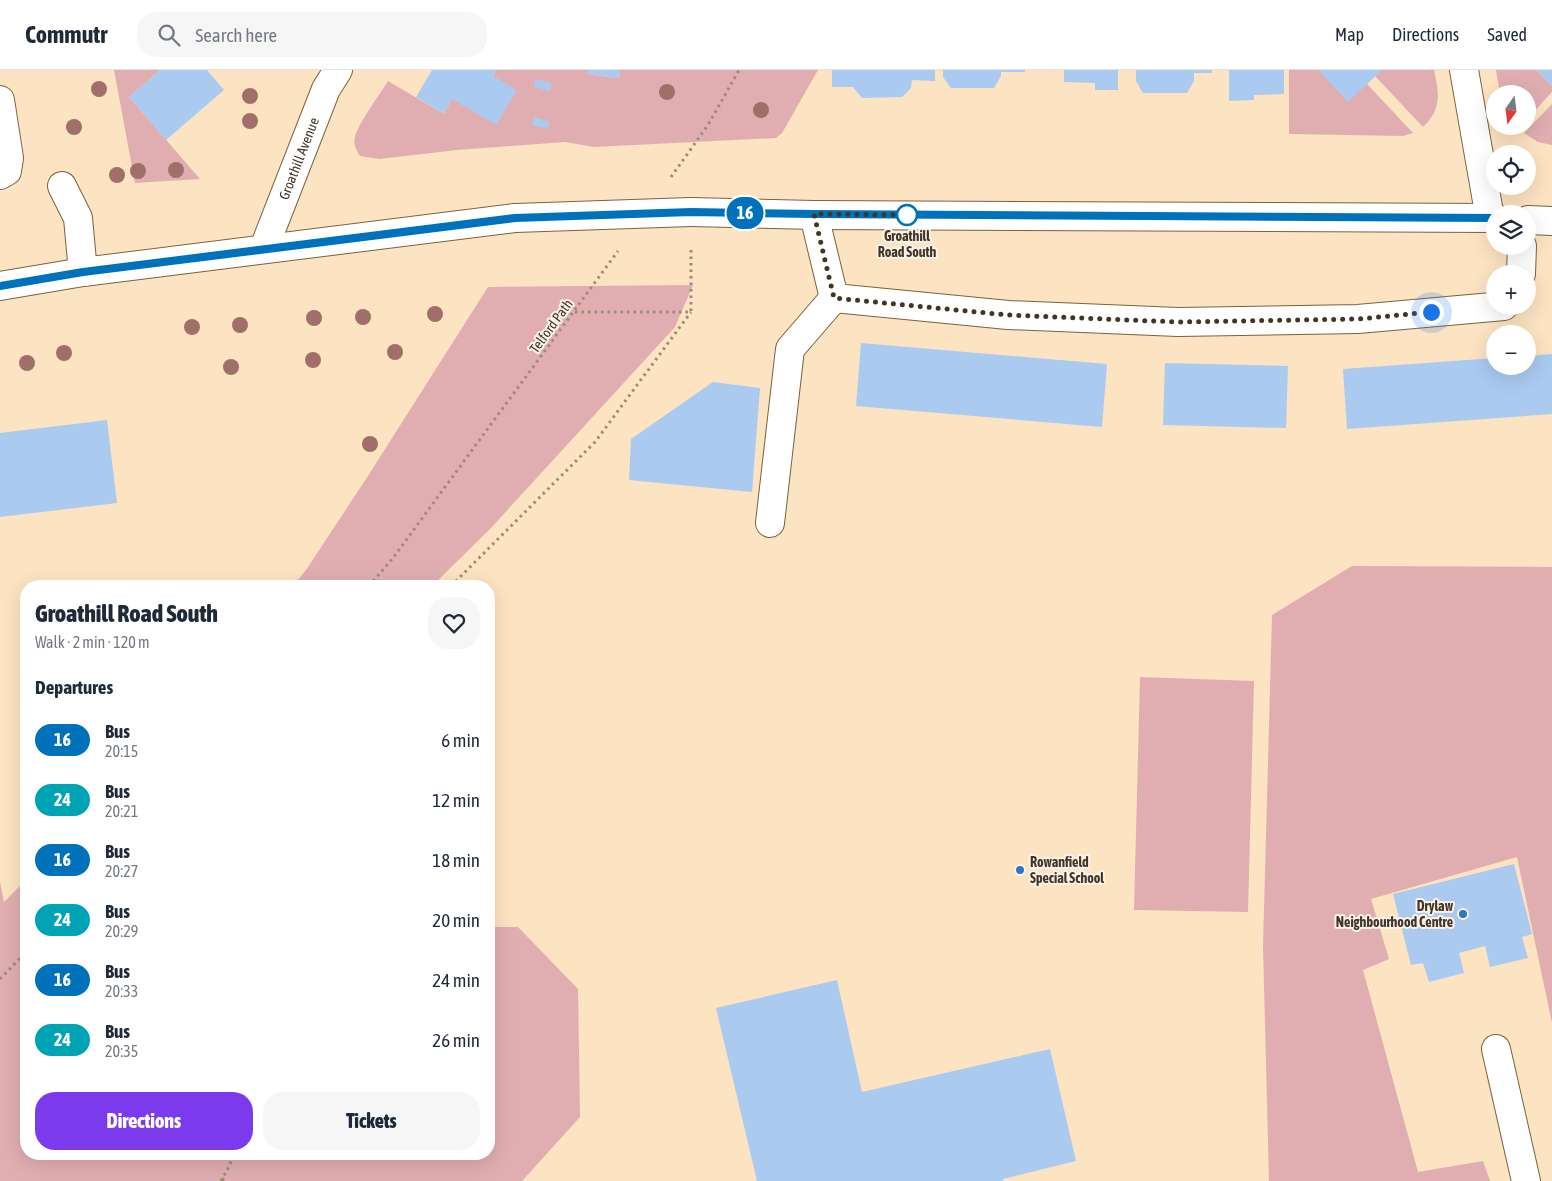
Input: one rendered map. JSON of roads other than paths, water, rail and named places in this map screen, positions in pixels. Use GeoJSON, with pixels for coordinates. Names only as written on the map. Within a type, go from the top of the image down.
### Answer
{"type":"FeatureCollection","features":[{"type":"Feature","properties":{"kind":"main road","name":"Groathill Avenue"},"geometry":{"type":"LineString","coordinates":[[264,248],[326,89],[338,70]]}},
{"type":"Feature","properties":{"kind":"main road"},"geometry":{"type":"LineString","coordinates":[[1464,70],[1490,205]]}},
{"type":"Feature","properties":{"kind":"main road"},"geometry":{"type":"LineString","coordinates":[[0,100],[9,158],[7,170],[0,175]]}},
{"type":"Feature","properties":{"kind":"main road"},"geometry":{"type":"LineString","coordinates":[[62,186],[78,218],[83,272]]}},
{"type":"Feature","properties":{"kind":"main road"},"geometry":{"type":"LineString","coordinates":[[0,286],[83,272],[264,248],[515,218],[691,212],[1486,218]]}},
{"type":"Feature","properties":{"kind":"main road"},"geometry":{"type":"LineString","coordinates":[[814,214],[834,298]]}},
{"type":"Feature","properties":{"kind":"main road"},"geometry":{"type":"LineString","coordinates":[[1536,220],[1552,221]]}},
{"type":"Feature","properties":{"kind":"main road"},"geometry":{"type":"LineString","coordinates":[[834,298],[1008,315],[1178,322],[1358,319],[1486,308]]}},
{"type":"Feature","properties":{"kind":"main road"},"geometry":{"type":"LineString","coordinates":[[770,523],[790,349],[834,298]]}},
{"type":"Feature","properties":{"kind":"main road"},"geometry":{"type":"LineString","coordinates":[[1496,1049],[1526,1181]]}},
{"type":"Feature","properties":{"kind":"place","name":"Groathill Road South"},"geometry":{"type":"Point","coordinates":[907,215]}},
{"type":"Feature","properties":{"kind":"place","name":"Rowanfield Special School"},"geometry":{"type":"Point","coordinates":[1020,870]}},
{"type":"Feature","properties":{"kind":"place","name":"Drylaw Neighbourhood Centre"},"geometry":{"type":"Point","coordinates":[1463,914]}}]}
